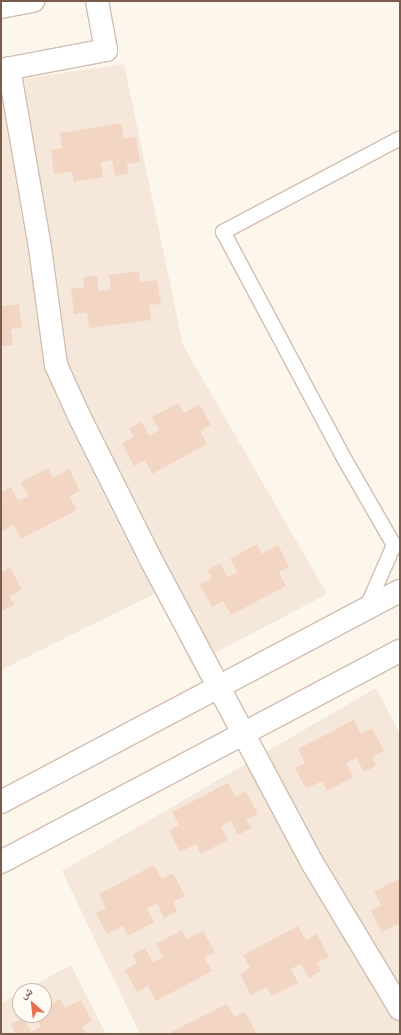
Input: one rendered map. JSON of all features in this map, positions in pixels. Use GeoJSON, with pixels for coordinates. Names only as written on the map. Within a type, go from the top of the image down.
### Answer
{"type":"FeatureCollection","features":[{"type":"Feature","properties":{"kind":"street"},"geometry":{"type":"LineString","coordinates":[[1,7],[33,1]]}},
{"type":"Feature","properties":{"kind":"street"},"geometry":{"type":"LineString","coordinates":[[97,1],[106,50],[5,69],[40,248],[56,365],[79,416],[149,556],[313,864],[400,1010]]}},
{"type":"Feature","properties":{"kind":"street"},"geometry":{"type":"LineString","coordinates":[[1,802],[400,591]]}},
{"type":"Feature","properties":{"kind":"street"},"geometry":{"type":"LineString","coordinates":[[1,862],[398,654]]}},
{"type":"Feature","properties":{"kind":"lane"},"geometry":{"type":"LineString","coordinates":[[366,609],[397,546],[346,462],[223,232],[399,139],[400,141]]}},
{"type":"Feature","properties":{"kind":"shaded area"},"geometry":{"type":"Polygon","coordinates":[[[124,64],[183,345],[327,594],[192,665],[156,593],[1,670],[1,82],[124,64]]]}},
{"type":"Feature","properties":{"kind":"shaded area"},"geometry":{"type":"Polygon","coordinates":[[[376,688],[400,734],[400,1034],[140,1034],[62,871],[376,688]]]}},
{"type":"Feature","properties":{"kind":"shaded area"},"geometry":{"type":"Polygon","coordinates":[[[71,965],[106,1034],[1,1034],[1,1003],[12,997],[12,1023],[52,1023],[52,983],[38,983],[71,965]]]}},
{"type":"Feature","properties":{"kind":"building"},"geometry":{"type":"Polygon","coordinates":[[[121,123],[124,139],[136,137],[140,162],[127,164],[128,174],[115,176],[112,160],[101,162],[103,177],[74,182],[72,171],[54,174],[51,150],[62,148],[60,133],[121,123]]]}},
{"type":"Feature","properties":{"kind":"building"},"geometry":{"type":"Polygon","coordinates":[[[139,271],[140,282],[157,280],[161,304],[149,305],[151,320],[89,328],[87,312],[74,314],[71,289],[84,287],[83,277],[97,276],[99,291],[111,290],[109,275],[139,271]]]}},
{"type":"Feature","properties":{"kind":"building"},"geometry":{"type":"Polygon","coordinates":[[[19,304],[22,328],[11,329],[13,345],[1,346],[1,306],[19,304]]]}},
{"type":"Feature","properties":{"kind":"building"},"geometry":{"type":"Polygon","coordinates":[[[178,403],[184,413],[199,404],[211,425],[200,431],[207,444],[152,474],[145,460],[134,466],[122,443],[134,437],[129,428],[142,422],[149,436],[159,430],[152,417],[178,403]]]}},
{"type":"Feature","properties":{"kind":"building"},"geometry":{"type":"Polygon","coordinates":[[[48,468],[53,478],[69,469],[80,491],[69,496],[77,510],[21,539],[14,525],[3,531],[1,528],[1,503],[3,502],[1,492],[11,487],[18,501],[28,496],[21,482],[48,468]]]}},
{"type":"Feature","properties":{"kind":"building"},"geometry":{"type":"Polygon","coordinates":[[[257,544],[262,554],[278,545],[289,567],[279,572],[286,586],[231,615],[223,601],[212,607],[200,585],[212,578],[207,570],[220,563],[227,577],[238,572],[230,559],[257,544]]]}},
{"type":"Feature","properties":{"kind":"building"},"geometry":{"type":"Polygon","coordinates":[[[10,567],[22,590],[10,596],[14,605],[2,611],[1,572],[10,567]]]}},
{"type":"Feature","properties":{"kind":"building"},"geometry":{"type":"Polygon","coordinates":[[[354,720],[361,734],[372,728],[384,751],[372,757],[376,766],[364,772],[356,758],[346,763],[353,777],[327,791],[322,781],[306,789],[295,768],[305,763],[298,749],[354,720]]]}},
{"type":"Feature","properties":{"kind":"building"},"geometry":{"type":"Polygon","coordinates":[[[228,783],[235,797],[246,791],[258,814],[246,820],[251,828],[238,835],[231,821],[221,826],[228,840],[201,854],[196,844],[180,852],[169,831],[179,825],[172,812],[228,783]]]}},
{"type":"Feature","properties":{"kind":"building"},"geometry":{"type":"Polygon","coordinates":[[[154,865],[162,879],[173,873],[185,896],[173,902],[177,911],[164,918],[157,903],[147,909],[154,922],[128,936],[123,926],[107,934],[96,913],[106,908],[99,894],[154,865]]]}},
{"type":"Feature","properties":{"kind":"building"},"geometry":{"type":"Polygon","coordinates":[[[400,878],[400,928],[398,924],[382,932],[371,911],[381,905],[374,892],[400,878]]]}},
{"type":"Feature","properties":{"kind":"building"},"geometry":{"type":"Polygon","coordinates":[[[298,926],[306,940],[317,934],[329,957],[317,963],[321,971],[309,978],[301,964],[291,969],[298,983],[272,996],[266,987],[251,995],[240,974],[250,968],[243,955],[298,926]]]}},
{"type":"Feature","properties":{"kind":"building"},"geometry":{"type":"Polygon","coordinates":[[[182,930],[187,939],[203,931],[215,952],[204,958],[212,971],[156,1001],[148,986],[137,992],[125,970],[137,963],[133,955],[145,948],[153,962],[163,957],[156,944],[182,930]]]}},
{"type":"Feature","properties":{"kind":"building"},"geometry":{"type":"Polygon","coordinates":[[[60,999],[65,1008],[81,1000],[92,1021],[82,1026],[86,1034],[13,1034],[15,1033],[11,1024],[13,1023],[26,1023],[31,1032],[41,1026],[39,1023],[52,1023],[52,1003],[60,999]]]}},
{"type":"Feature","properties":{"kind":"building"},"geometry":{"type":"Polygon","coordinates":[[[227,1004],[234,1017],[245,1012],[257,1034],[172,1034],[171,1032],[227,1004]]]}}]}
